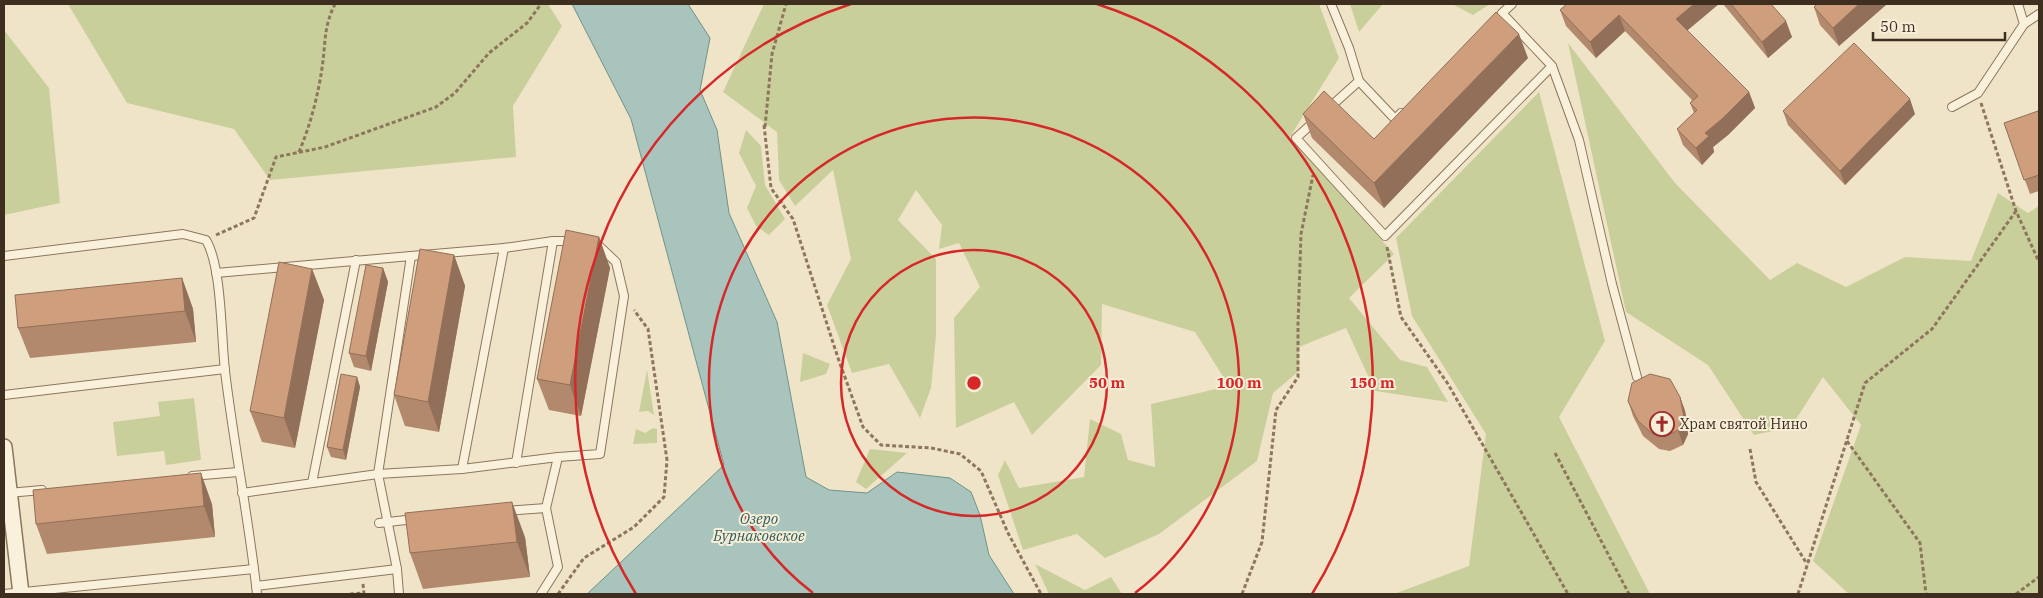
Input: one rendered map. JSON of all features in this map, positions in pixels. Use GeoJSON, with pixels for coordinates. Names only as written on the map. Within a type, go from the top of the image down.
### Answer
{"type":"FeatureCollection","features":[{"type":"Feature","properties":{"kind":"street"},"geometry":{"type":"LineString","coordinates":[[4,447],[6,494],[21,593]]}},
{"type":"Feature","properties":{"kind":"lane"},"geometry":{"type":"LineString","coordinates":[[1331,4],[1349,48],[1359,81],[1395,119],[1408,106]]}},
{"type":"Feature","properties":{"kind":"lane"},"geometry":{"type":"LineString","coordinates":[[1495,20],[1512,4]]}},
{"type":"Feature","properties":{"kind":"lane"},"geometry":{"type":"LineString","coordinates":[[2018,4],[2024,24]]}},
{"type":"Feature","properties":{"kind":"lane"},"geometry":{"type":"LineString","coordinates":[[1502,13],[1552,66],[1579,140],[1612,284],[1637,377]]}},
{"type":"Feature","properties":{"kind":"lane"},"geometry":{"type":"LineString","coordinates":[[1952,107],[1978,93],[2024,24],[2039,14]]}},
{"type":"Feature","properties":{"kind":"lane"},"geometry":{"type":"LineString","coordinates":[[1359,81],[1296,138],[1385,236],[1552,66]]}},
{"type":"Feature","properties":{"kind":"lane"},"geometry":{"type":"LineString","coordinates":[[4,256],[183,234],[206,240],[212,250],[216,273],[224,369],[256,590],[396,569]]}},
{"type":"Feature","properties":{"kind":"lane"},"geometry":{"type":"LineString","coordinates":[[216,273],[504,248],[553,241],[593,240],[616,262],[624,296],[600,454],[558,457],[462,469],[378,474],[242,493]]}},
{"type":"Feature","properties":{"kind":"lane"},"geometry":{"type":"LineString","coordinates":[[516,463],[553,241]]}},
{"type":"Feature","properties":{"kind":"lane"},"geometry":{"type":"LineString","coordinates":[[462,469],[504,248]]}},
{"type":"Feature","properties":{"kind":"lane"},"geometry":{"type":"LineString","coordinates":[[400,594],[378,474],[411,256]]}},
{"type":"Feature","properties":{"kind":"lane"},"geometry":{"type":"LineString","coordinates":[[312,483],[356,260]]}},
{"type":"Feature","properties":{"kind":"lane"},"geometry":{"type":"LineString","coordinates":[[4,395],[224,369]]}},
{"type":"Feature","properties":{"kind":"lane"},"geometry":{"type":"LineString","coordinates":[[541,594],[558,567],[546,508],[558,457]]}},
{"type":"Feature","properties":{"kind":"lane"},"geometry":{"type":"LineString","coordinates":[[181,477],[238,472]]}},
{"type":"Feature","properties":{"kind":"lane"},"geometry":{"type":"LineString","coordinates":[[6,494],[46,490]]}},
{"type":"Feature","properties":{"kind":"lane"},"geometry":{"type":"LineString","coordinates":[[496,512],[546,508]]}},
{"type":"Feature","properties":{"kind":"lane"},"geometry":{"type":"LineString","coordinates":[[379,523],[427,518]]}},
{"type":"Feature","properties":{"kind":"lane"},"geometry":{"type":"LineString","coordinates":[[4,594],[254,569]]}},
{"type":"Feature","properties":{"kind":"path"},"geometry":{"type":"LineString","coordinates":[[299,152],[305,138],[322,69],[327,20],[335,4]]}},
{"type":"Feature","properties":{"kind":"path"},"geometry":{"type":"LineString","coordinates":[[206,240],[254,218],[276,157],[325,147],[436,107],[454,93],[489,53],[527,23],[541,4]]}},
{"type":"Feature","properties":{"kind":"path"},"geometry":{"type":"LineString","coordinates":[[765,130],[772,54],[786,4]]}},
{"type":"Feature","properties":{"kind":"path"},"geometry":{"type":"LineString","coordinates":[[1978,93],[2016,211],[2039,262]]}},
{"type":"Feature","properties":{"kind":"path"},"geometry":{"type":"LineString","coordinates":[[764,125],[770,188],[793,219],[838,358],[863,427],[881,445],[931,448],[960,454],[981,471],[1008,533],[1041,594]]}},
{"type":"Feature","properties":{"kind":"path"},"geometry":{"type":"LineString","coordinates":[[1242,594],[1262,542],[1276,410],[1298,378],[1301,234],[1316,160]]}},
{"type":"Feature","properties":{"kind":"path"},"geometry":{"type":"LineString","coordinates":[[1798,594],[1865,383],[1932,329],[2016,211]]}},
{"type":"Feature","properties":{"kind":"path"},"geometry":{"type":"LineString","coordinates":[[1385,236],[1401,317],[1448,384],[1568,594]]}},
{"type":"Feature","properties":{"kind":"path"},"geometry":{"type":"LineString","coordinates":[[558,594],[584,558],[634,527],[664,497],[667,460],[648,328],[624,296]]}},
{"type":"Feature","properties":{"kind":"path"},"geometry":{"type":"LineString","coordinates":[[1847,441],[1920,543],[1926,594]]}},
{"type":"Feature","properties":{"kind":"path"},"geometry":{"type":"LineString","coordinates":[[1750,449],[1756,482],[1807,564]]}},
{"type":"Feature","properties":{"kind":"path"},"geometry":{"type":"LineString","coordinates":[[1555,453],[1629,594]]}},
{"type":"Feature","properties":{"kind":"path"},"geometry":{"type":"LineString","coordinates":[[2016,594],[2039,577]]}},
{"type":"Feature","properties":{"kind":"path"},"geometry":{"type":"LineString","coordinates":[[350,594],[364,593]]}},
{"type":"Feature","properties":{"kind":"green space"},"geometry":{"type":"Polygon","coordinates":[[[68,4],[548,4],[562,26],[513,106],[516,157],[270,180],[234,129],[127,103],[68,4]]]}},
{"type":"Feature","properties":{"kind":"green space"},"geometry":{"type":"Polygon","coordinates":[[[764,4],[1319,4],[1339,58],[1290,137],[1394,254],[1349,298],[1400,360],[1427,367],[1448,402],[1375,391],[1346,328],[1299,347],[1299,371],[1273,393],[1257,461],[1159,534],[1105,558],[1077,534],[1023,550],[998,475],[1005,460],[1019,488],[1084,477],[1090,419],[1121,434],[1128,460],[1155,467],[1151,404],[1229,386],[1195,332],[1102,304],[1101,365],[1032,435],[1014,402],[956,428],[954,318],[980,287],[959,243],[939,249],[942,225],[916,190],[898,220],[936,259],[936,336],[931,388],[920,418],[889,364],[852,373],[827,305],[851,259],[833,170],[795,206],[779,180],[777,132],[723,92],[764,4]]]}},
{"type":"Feature","properties":{"kind":"green space"},"geometry":{"type":"Polygon","coordinates":[[[1350,4],[1383,4],[1359,32],[1350,4]]]}},
{"type":"Feature","properties":{"kind":"green space"},"geometry":{"type":"Polygon","coordinates":[[[1452,4],[1490,4],[1473,15],[1452,4]]]}},
{"type":"Feature","properties":{"kind":"green space"},"geometry":{"type":"Polygon","coordinates":[[[4,30],[49,88],[60,203],[4,215],[4,30]]]}},
{"type":"Feature","properties":{"kind":"green space"},"geometry":{"type":"Polygon","coordinates":[[[1568,43],[1675,183],[1770,280],[1797,263],[1846,287],[1905,257],[1971,261],[1998,193],[2028,213],[2039,206],[2039,594],[1849,594],[1813,561],[1861,425],[1823,377],[1791,427],[1754,435],[1708,365],[1626,312],[1568,43]]]}},
{"type":"Feature","properties":{"kind":"green space"},"geometry":{"type":"Polygon","coordinates":[[[1539,92],[1605,341],[1559,417],[1650,594],[1394,594],[1469,566],[1486,434],[1412,316],[1396,238],[1539,92]]]}},
{"type":"Feature","properties":{"kind":"green space"},"geometry":{"type":"Polygon","coordinates":[[[746,130],[761,146],[765,185],[785,219],[769,235],[756,226],[747,208],[756,186],[739,153],[746,130]]]}},
{"type":"Feature","properties":{"kind":"green space"},"geometry":{"type":"Polygon","coordinates":[[[803,353],[830,364],[826,374],[800,382],[803,353]]]}},
{"type":"Feature","properties":{"kind":"green space"},"geometry":{"type":"Polygon","coordinates":[[[647,370],[654,415],[648,411],[639,412],[647,370]]]}},
{"type":"Feature","properties":{"kind":"green space"},"geometry":{"type":"Polygon","coordinates":[[[194,398],[201,460],[166,465],[164,451],[117,456],[113,422],[160,416],[158,402],[194,398]]]}},
{"type":"Feature","properties":{"kind":"green space"},"geometry":{"type":"Polygon","coordinates":[[[653,428],[657,429],[657,443],[633,444],[636,429],[645,433],[653,428]]]}},
{"type":"Feature","properties":{"kind":"green space"},"geometry":{"type":"Polygon","coordinates":[[[870,449],[907,453],[866,489],[856,482],[870,449]]]}},
{"type":"Feature","properties":{"kind":"green space"},"geometry":{"type":"Polygon","coordinates":[[[1035,564],[1085,590],[1111,577],[1122,594],[1049,594],[1035,564]]]}},
{"type":"Feature","properties":{"kind":"water","name":"Озеро Бурнаковское"},"geometry":{"type":"Polygon","coordinates":[[[572,4],[688,4],[710,38],[700,90],[717,130],[729,213],[777,322],[806,477],[829,490],[867,493],[897,472],[950,478],[971,492],[980,515],[989,555],[1014,594],[587,594],[724,465],[631,119],[572,4]]]}},
{"type":"Feature","properties":{"kind":"building"},"geometry":{"type":"Polygon","coordinates":[[[1567,4],[1694,4],[1676,19],[1749,92],[1705,133],[1709,136],[1696,148],[1677,129],[1697,110],[1690,103],[1698,96],[1619,15],[1590,42],[1560,10],[1567,4]]]}},
{"type":"Feature","properties":{"kind":"building"},"geometry":{"type":"Polygon","coordinates":[[[1731,4],[1771,4],[1786,21],[1762,42],[1731,4]]]}},
{"type":"Feature","properties":{"kind":"building"},"geometry":{"type":"Polygon","coordinates":[[[1817,4],[1859,4],[1833,28],[1814,7],[1817,4]]]}},
{"type":"Feature","properties":{"kind":"building"},"geometry":{"type":"Polygon","coordinates":[[[1496,12],[1519,34],[1374,183],[1303,114],[1324,91],[1374,139],[1496,12]]]}},
{"type":"Feature","properties":{"kind":"building"},"geometry":{"type":"Polygon","coordinates":[[[1854,43],[1910,99],[1840,171],[1783,111],[1854,43]]]}},
{"type":"Feature","properties":{"kind":"building"},"geometry":{"type":"Polygon","coordinates":[[[2038,111],[2039,175],[2024,180],[2004,123],[2038,111]]]}},
{"type":"Feature","properties":{"kind":"building"},"geometry":{"type":"Polygon","coordinates":[[[566,230],[599,237],[570,385],[537,379],[566,230]]]}},
{"type":"Feature","properties":{"kind":"building"},"geometry":{"type":"Polygon","coordinates":[[[420,249],[454,255],[428,402],[394,395],[420,249]]]}},
{"type":"Feature","properties":{"kind":"building"},"geometry":{"type":"Polygon","coordinates":[[[279,262],[312,269],[284,418],[250,411],[279,262]]]}},
{"type":"Feature","properties":{"kind":"building"},"geometry":{"type":"Polygon","coordinates":[[[366,265],[383,268],[366,356],[349,353],[366,265]]]}},
{"type":"Feature","properties":{"kind":"building"},"geometry":{"type":"Polygon","coordinates":[[[182,278],[185,311],[18,328],[15,295],[182,278]]]}},
{"type":"Feature","properties":{"kind":"building"},"geometry":{"type":"Polygon","coordinates":[[[341,374],[357,377],[343,450],[327,447],[341,374]]]}},
{"type":"Feature","properties":{"kind":"building","name":"Храм святой Нино"},"geometry":{"type":"Polygon","coordinates":[[[1650,374],[1670,379],[1680,397],[1684,417],[1678,430],[1665,437],[1653,434],[1638,421],[1628,401],[1632,383],[1650,374]]]}},
{"type":"Feature","properties":{"kind":"building"},"geometry":{"type":"Polygon","coordinates":[[[201,473],[204,506],[36,524],[33,490],[201,473]]]}},
{"type":"Feature","properties":{"kind":"building"},"geometry":{"type":"Polygon","coordinates":[[[512,502],[517,542],[410,553],[405,513],[512,502]]]}},
{"type":"Feature","properties":{"kind":"place","name":"Храм святой Нино"},"geometry":{"type":"Point","coordinates":[1662,424]}}]}
